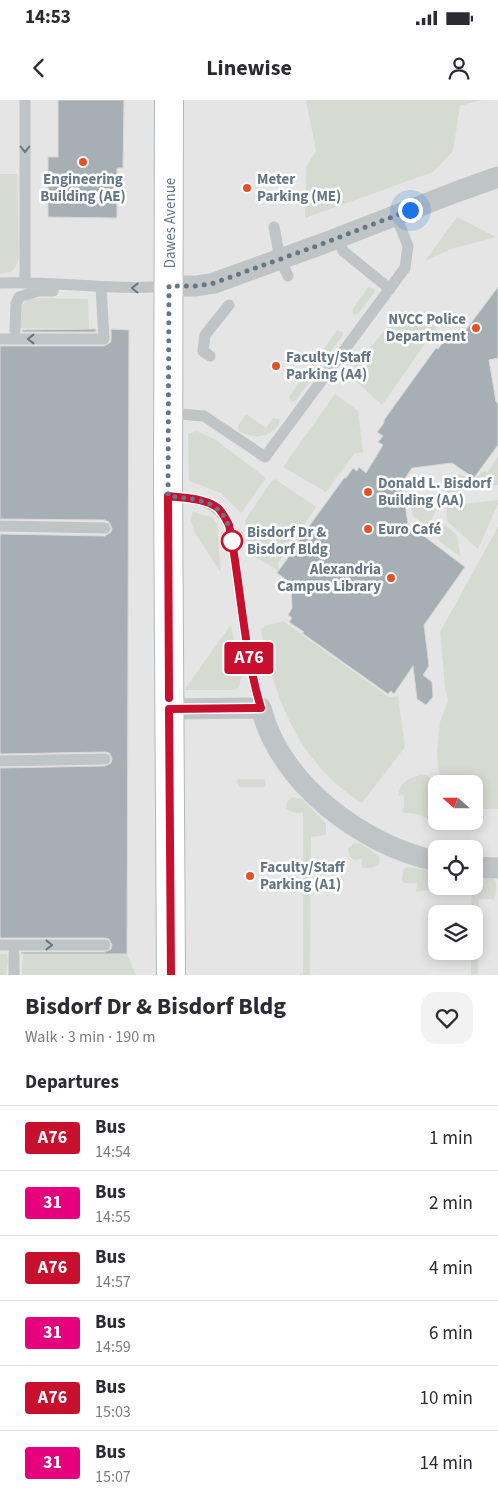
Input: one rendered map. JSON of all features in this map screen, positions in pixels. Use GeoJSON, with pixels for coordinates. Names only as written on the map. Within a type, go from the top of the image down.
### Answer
{"type":"FeatureCollection","features":[{"type":"Feature","properties":{"kind":"street","name":"Dawes Avenue"},"geometry":{"type":"LineString","coordinates":[[169,100],[168,496],[171,975]]}},
{"type":"Feature","properties":{"kind":"street"},"geometry":{"type":"LineString","coordinates":[[169,286],[197,286],[284,268],[339,238],[498,177]]}},
{"type":"Feature","properties":{"kind":"street"},"geometry":{"type":"LineString","coordinates":[[169,709],[261,708],[264,720],[281,755],[324,804],[359,830],[375,839],[398,850],[428,859]]}},
{"type":"Feature","properties":{"kind":"street"},"geometry":{"type":"LineString","coordinates":[[483,867],[498,868]]}},
{"type":"Feature","properties":{"kind":"lane"},"geometry":{"type":"LineString","coordinates":[[25,100],[25,282]]}},
{"type":"Feature","properties":{"kind":"lane"},"geometry":{"type":"LineString","coordinates":[[168,413],[204,416],[265,457],[405,268],[408,246],[396,216]]}},
{"type":"Feature","properties":{"kind":"lane"},"geometry":{"type":"LineString","coordinates":[[274,227],[284,268]]}},
{"type":"Feature","properties":{"kind":"lane"},"geometry":{"type":"LineString","coordinates":[[339,238],[344,250],[390,288]]}},
{"type":"Feature","properties":{"kind":"lane"},"geometry":{"type":"LineString","coordinates":[[0,283],[25,282],[149,288],[169,286]]}},
{"type":"Feature","properties":{"kind":"lane"},"geometry":{"type":"LineString","coordinates":[[15,330],[16,304],[19,297],[38,291],[64,291],[70,285]]}},
{"type":"Feature","properties":{"kind":"lane"},"geometry":{"type":"LineString","coordinates":[[0,338],[104,339],[101,287]]}},
{"type":"Feature","properties":{"kind":"lane"},"geometry":{"type":"LineString","coordinates":[[210,356],[203,351],[205,336],[229,305]]}},
{"type":"Feature","properties":{"kind":"lane"},"geometry":{"type":"LineString","coordinates":[[168,496],[217,506],[224,514],[229,525],[247,646],[254,686],[261,708]]}},
{"type":"Feature","properties":{"kind":"lane"},"geometry":{"type":"LineString","coordinates":[[0,526],[105,528]]}},
{"type":"Feature","properties":{"kind":"lane"},"geometry":{"type":"LineString","coordinates":[[0,761],[105,759]]}},
{"type":"Feature","properties":{"kind":"lane"},"geometry":{"type":"LineString","coordinates":[[0,945],[105,945]]}},
{"type":"Feature","properties":{"kind":"lane"},"geometry":{"type":"LineString","coordinates":[[14,954],[14,975]]}},
{"type":"Feature","properties":{"kind":"shaded area"},"geometry":{"type":"Polygon","coordinates":[[[0,100],[498,100],[498,975],[0,975],[0,100]]]}},
{"type":"Feature","properties":{"kind":"shaded area"},"geometry":{"type":"Polygon","coordinates":[[[306,100],[482,100],[460,106],[453,151],[433,172],[305,218],[306,167],[316,151],[306,100]]]}},
{"type":"Feature","properties":{"kind":"shaded area"},"geometry":{"type":"Polygon","coordinates":[[[0,174],[17,174],[19,255],[12,271],[0,274],[0,174]]]}},
{"type":"Feature","properties":{"kind":"shaded area"},"geometry":{"type":"Polygon","coordinates":[[[457,217],[496,237],[451,249],[425,261],[457,217]]]}},
{"type":"Feature","properties":{"kind":"shaded area"},"geometry":{"type":"Polygon","coordinates":[[[368,287],[374,289],[374,293],[358,314],[354,315],[352,310],[368,287]]]}},
{"type":"Feature","properties":{"kind":"shaded area"},"geometry":{"type":"Polygon","coordinates":[[[29,298],[88,299],[89,329],[19,328],[19,308],[29,298]]]}},
{"type":"Feature","properties":{"kind":"shaded area"},"geometry":{"type":"Polygon","coordinates":[[[399,313],[437,327],[382,405],[348,374],[399,313]]]}},
{"type":"Feature","properties":{"kind":"shaded area"},"geometry":{"type":"Polygon","coordinates":[[[337,330],[343,332],[343,335],[327,357],[324,357],[321,353],[337,330]]]}},
{"type":"Feature","properties":{"kind":"shaded area"},"geometry":{"type":"Polygon","coordinates":[[[305,374],[311,376],[311,380],[295,401],[292,402],[289,397],[305,374]]]}},
{"type":"Feature","properties":{"kind":"shaded area"},"geometry":{"type":"Polygon","coordinates":[[[335,394],[358,411],[363,452],[354,454],[326,492],[283,467],[335,394]]]}},
{"type":"Feature","properties":{"kind":"shaded area"},"geometry":{"type":"Polygon","coordinates":[[[246,414],[266,428],[273,418],[279,419],[280,422],[276,428],[266,435],[249,435],[238,430],[238,426],[246,414]]]}},
{"type":"Feature","properties":{"kind":"shaded area"},"geometry":{"type":"Polygon","coordinates":[[[197,431],[216,440],[266,478],[241,513],[221,493],[189,481],[188,434],[197,431]]]}},
{"type":"Feature","properties":{"kind":"shaded area"},"geometry":{"type":"Polygon","coordinates":[[[498,457],[498,485],[446,493],[443,485],[457,481],[459,474],[474,480],[483,471],[487,473],[498,457]]]}},
{"type":"Feature","properties":{"kind":"shaded area"},"geometry":{"type":"Polygon","coordinates":[[[275,479],[316,507],[278,563],[280,573],[252,555],[252,548],[247,545],[245,520],[275,479]]]}},
{"type":"Feature","properties":{"kind":"shaded area"},"geometry":{"type":"Polygon","coordinates":[[[498,500],[498,504],[478,549],[447,521],[446,506],[498,500]]]}},
{"type":"Feature","properties":{"kind":"shaded area"},"geometry":{"type":"Polygon","coordinates":[[[410,501],[436,510],[428,528],[413,516],[410,501]]]}},
{"type":"Feature","properties":{"kind":"shaded area"},"geometry":{"type":"Polygon","coordinates":[[[193,512],[212,517],[217,524],[221,573],[195,533],[190,520],[193,512]]]}},
{"type":"Feature","properties":{"kind":"shaded area"},"geometry":{"type":"Polygon","coordinates":[[[445,525],[457,535],[460,556],[440,542],[437,536],[445,525]]]}},
{"type":"Feature","properties":{"kind":"shaded area"},"geometry":{"type":"Polygon","coordinates":[[[498,527],[498,809],[483,809],[483,775],[440,775],[437,751],[440,722],[448,701],[440,632],[498,527]]]}},
{"type":"Feature","properties":{"kind":"shaded area"},"geometry":{"type":"Polygon","coordinates":[[[283,621],[389,697],[398,696],[405,747],[362,803],[340,787],[306,750],[282,705],[261,630],[265,626],[283,621]]]}},
{"type":"Feature","properties":{"kind":"shaded area"},"geometry":{"type":"Polygon","coordinates":[[[231,625],[241,678],[239,687],[235,690],[184,690],[231,625]]]}},
{"type":"Feature","properties":{"kind":"shaded area"},"geometry":{"type":"Polygon","coordinates":[[[421,774],[428,776],[428,820],[412,813],[403,813],[404,795],[398,796],[401,786],[409,779],[421,774]]]}},
{"type":"Feature","properties":{"kind":"shaded area"},"geometry":{"type":"Polygon","coordinates":[[[238,779],[265,779],[266,786],[240,787],[237,783],[238,779]]]}},
{"type":"Feature","properties":{"kind":"shaded area"},"geometry":{"type":"Polygon","coordinates":[[[292,797],[302,799],[326,823],[326,835],[311,837],[310,975],[297,975],[303,974],[303,813],[296,813],[286,809],[287,802],[292,797]]]}},
{"type":"Feature","properties":{"kind":"shaded area"},"geometry":{"type":"Polygon","coordinates":[[[355,843],[361,844],[379,856],[378,865],[362,868],[362,859],[354,860],[350,857],[348,848],[355,843]]]}},
{"type":"Feature","properties":{"kind":"shaded area"},"geometry":{"type":"Polygon","coordinates":[[[407,867],[428,871],[428,890],[416,892],[417,883],[404,883],[402,881],[403,870],[407,867]]]}},
{"type":"Feature","properties":{"kind":"shaded area"},"geometry":{"type":"Polygon","coordinates":[[[483,878],[494,878],[497,885],[494,899],[479,899],[479,905],[471,905],[472,895],[483,895],[483,878]]]}},
{"type":"Feature","properties":{"kind":"shaded area"},"geometry":{"type":"Polygon","coordinates":[[[0,954],[7,954],[6,975],[0,975],[0,954]]]}},
{"type":"Feature","properties":{"kind":"shaded area"},"geometry":{"type":"Polygon","coordinates":[[[23,954],[127,954],[136,975],[23,975],[23,954]]]}},
{"type":"Feature","properties":{"kind":"shaded area"},"geometry":{"type":"Polygon","coordinates":[[[471,960],[478,960],[478,975],[471,975],[471,960]]]}},
{"type":"Feature","properties":{"kind":"building","name":"Engineering Building (AE)"},"geometry":{"type":"Polygon","coordinates":[[[58,100],[124,100],[123,168],[117,168],[117,218],[48,217],[48,157],[58,157],[58,100]]]}},
{"type":"Feature","properties":{"kind":"building","name":"Donald L. Bisdorf Building (AA)"},"geometry":{"type":"Polygon","coordinates":[[[498,287],[498,358],[489,360],[496,402],[498,403],[498,445],[474,478],[452,463],[412,468],[402,483],[408,524],[465,567],[424,625],[429,666],[423,675],[432,682],[433,697],[426,705],[417,699],[413,666],[394,694],[391,691],[388,694],[289,622],[292,618],[288,615],[292,608],[291,583],[277,573],[344,478],[353,468],[357,471],[359,467],[366,473],[383,445],[378,442],[383,436],[377,432],[436,348],[438,349],[450,333],[459,339],[498,287]]]}},
{"type":"Feature","properties":{"kind":"building"},"geometry":{"type":"Polygon","coordinates":[[[96,329],[96,332],[22,332],[22,330],[96,329]]]}},
{"type":"Feature","properties":{"kind":"building"},"geometry":{"type":"Polygon","coordinates":[[[111,329],[129,330],[127,954],[22,954],[21,952],[105,952],[111,949],[112,945],[109,939],[105,938],[0,938],[0,768],[105,766],[111,763],[112,758],[109,753],[105,752],[0,754],[0,534],[105,536],[111,532],[112,528],[109,522],[105,520],[0,519],[0,346],[104,346],[111,342],[111,329]]]}},
{"type":"Feature","properties":{"kind":"bus line","name":"A76"},"geometry":{"type":"LineString","coordinates":[[169,698],[168,496],[205,502],[217,506],[224,514],[229,525],[234,548],[247,646],[254,686],[261,708],[169,709],[172,876],[171,975]]}},
{"type":"Feature","properties":{"kind":"place","name":"Engineering Building (AE)"},"geometry":{"type":"Point","coordinates":[83,162]}},
{"type":"Feature","properties":{"kind":"place","name":"Meter Parking (ME)"},"geometry":{"type":"Point","coordinates":[247,188]}},
{"type":"Feature","properties":{"kind":"place","name":"NVCC Police Department"},"geometry":{"type":"Point","coordinates":[476,328]}},
{"type":"Feature","properties":{"kind":"place","name":"Faculty/Staff Parking (A4)"},"geometry":{"type":"Point","coordinates":[276,366]}},
{"type":"Feature","properties":{"kind":"place","name":"Donald L. Bisdorf Building (AA)"},"geometry":{"type":"Point","coordinates":[368,492]}},
{"type":"Feature","properties":{"kind":"place","name":"Euro Café"},"geometry":{"type":"Point","coordinates":[368,529]}},
{"type":"Feature","properties":{"kind":"place","name":"Bisdorf Dr & Bisdorf Bldg"},"geometry":{"type":"Point","coordinates":[232,541]}},
{"type":"Feature","properties":{"kind":"place","name":"Alexandria Campus Library"},"geometry":{"type":"Point","coordinates":[391,578]}},
{"type":"Feature","properties":{"kind":"place","name":"Faculty/Staff Parking (A1)"},"geometry":{"type":"Point","coordinates":[250,876]}},
{"type":"Feature","properties":{"kind":"route"},"geometry":{"type":"LineString","coordinates":[[232,541],[229,525],[224,514],[217,506],[205,502],[168,496],[169,286],[197,286],[214,283],[410,210]]}}]}
